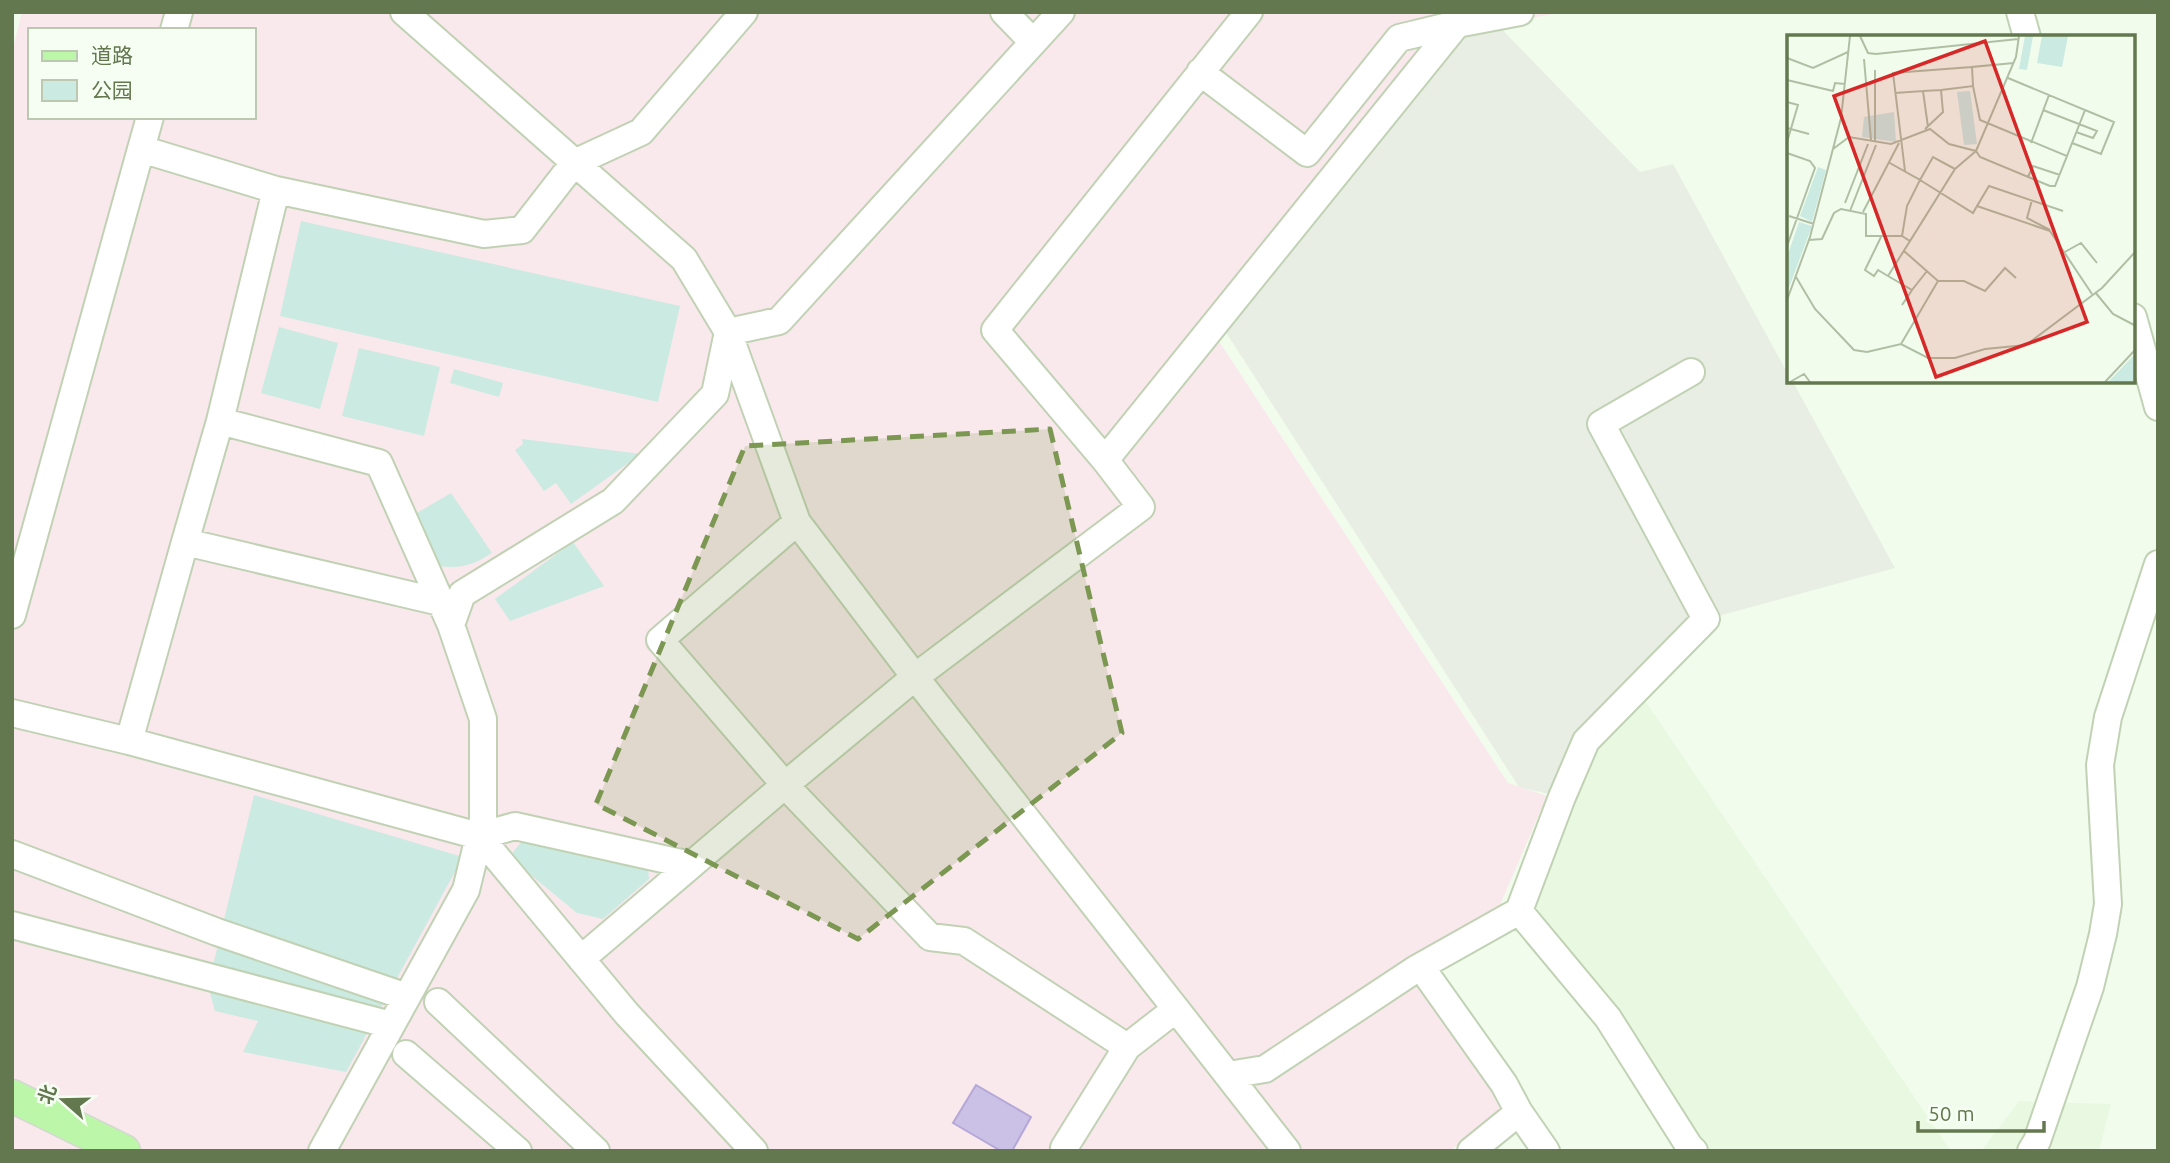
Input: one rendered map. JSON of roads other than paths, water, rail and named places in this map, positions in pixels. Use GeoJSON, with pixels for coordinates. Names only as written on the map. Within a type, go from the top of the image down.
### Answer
{"type":"FeatureCollection","features":[{"type":"Feature","properties":{"kind":"main road"},"geometry":{"type":"LineString","coordinates":[[12,1096],[124,1151]]}},
{"type":"Feature","properties":{"kind":"street"},"geometry":{"type":"LineString","coordinates":[[404,12],[684,259],[728,332],[797,522],[915,677],[1287,1151]]}},
{"type":"Feature","properties":{"kind":"street"},"geometry":{"type":"LineString","coordinates":[[141,149],[276,190],[484,234],[522,230],[574,163],[641,132],[744,12]]}},
{"type":"Feature","properties":{"kind":"street"},"geometry":{"type":"LineString","coordinates":[[1004,12],[1033,42]]}},
{"type":"Feature","properties":{"kind":"street"},"geometry":{"type":"LineString","coordinates":[[728,332],[779,321],[1061,12]]}},
{"type":"Feature","properties":{"kind":"street"},"geometry":{"type":"LineString","coordinates":[[581,959],[915,677],[1141,507],[1105,460],[995,330],[1249,12]]}},
{"type":"Feature","properties":{"kind":"street"},"geometry":{"type":"LineString","coordinates":[[1200,72],[1307,153],[1398,38],[1520,12]]}},
{"type":"Feature","properties":{"kind":"street"},"geometry":{"type":"LineString","coordinates":[[2020,12],[2026,35]]}},
{"type":"Feature","properties":{"kind":"street"},"geometry":{"type":"LineString","coordinates":[[1105,460],[1457,24]]}},
{"type":"Feature","properties":{"kind":"street"},"geometry":{"type":"LineString","coordinates":[[12,615],[149,119]]}},
{"type":"Feature","properties":{"kind":"street"},"geometry":{"type":"LineString","coordinates":[[129,741],[220,421],[276,190]]}},
{"type":"Feature","properties":{"kind":"street"},"geometry":{"type":"LineString","coordinates":[[2135,324],[2158,407]]}},
{"type":"Feature","properties":{"kind":"street"},"geometry":{"type":"LineString","coordinates":[[445,613],[462,594],[613,501],[715,394],[728,332]]}},
{"type":"Feature","properties":{"kind":"street"},"geometry":{"type":"LineString","coordinates":[[1228,1075],[1265,1069],[1421,967],[1519,911],[1586,741],[1706,619],[1601,424],[1691,372]]}},
{"type":"Feature","properties":{"kind":"street"},"geometry":{"type":"LineString","coordinates":[[220,421],[379,463],[445,613],[483,719],[484,820],[466,890],[322,1151]]}},
{"type":"Feature","properties":{"kind":"street"},"geometry":{"type":"LineString","coordinates":[[797,522],[660,640],[785,785],[930,937],[964,941],[1127,1046]]}},
{"type":"Feature","properties":{"kind":"street"},"geometry":{"type":"LineString","coordinates":[[185,542],[445,613]]}},
{"type":"Feature","properties":{"kind":"street"},"geometry":{"type":"LineString","coordinates":[[2031,1151],[2037,1141],[2090,988],[2103,934],[2108,904],[2100,765],[2108,717],[2158,564]]}},
{"type":"Feature","properties":{"kind":"street"},"geometry":{"type":"LineString","coordinates":[[12,713],[129,741],[479,836],[515,826],[690,865]]}},
{"type":"Feature","properties":{"kind":"street"},"geometry":{"type":"LineString","coordinates":[[479,836],[627,1014],[754,1151]]}},
{"type":"Feature","properties":{"kind":"street"},"geometry":{"type":"LineString","coordinates":[[12,854],[217,932],[407,997]]}},
{"type":"Feature","properties":{"kind":"street"},"geometry":{"type":"LineString","coordinates":[[1519,911],[1608,1018],[1694,1151]]}},
{"type":"Feature","properties":{"kind":"street"},"geometry":{"type":"LineString","coordinates":[[12,925],[391,1026]]}},
{"type":"Feature","properties":{"kind":"street"},"geometry":{"type":"LineString","coordinates":[[1421,967],[1504,1084],[1519,1112],[1546,1151]]}},
{"type":"Feature","properties":{"kind":"street"},"geometry":{"type":"LineString","coordinates":[[438,1002],[596,1151]]}},
{"type":"Feature","properties":{"kind":"street"},"geometry":{"type":"LineString","coordinates":[[1066,1151],[1064,1148],[1127,1046],[1176,1009]]}},
{"type":"Feature","properties":{"kind":"street"},"geometry":{"type":"LineString","coordinates":[[406,1054],[518,1151]]}},
{"type":"Feature","properties":{"kind":"street"},"geometry":{"type":"LineString","coordinates":[[1471,1151],[1519,1112]]}}]}
